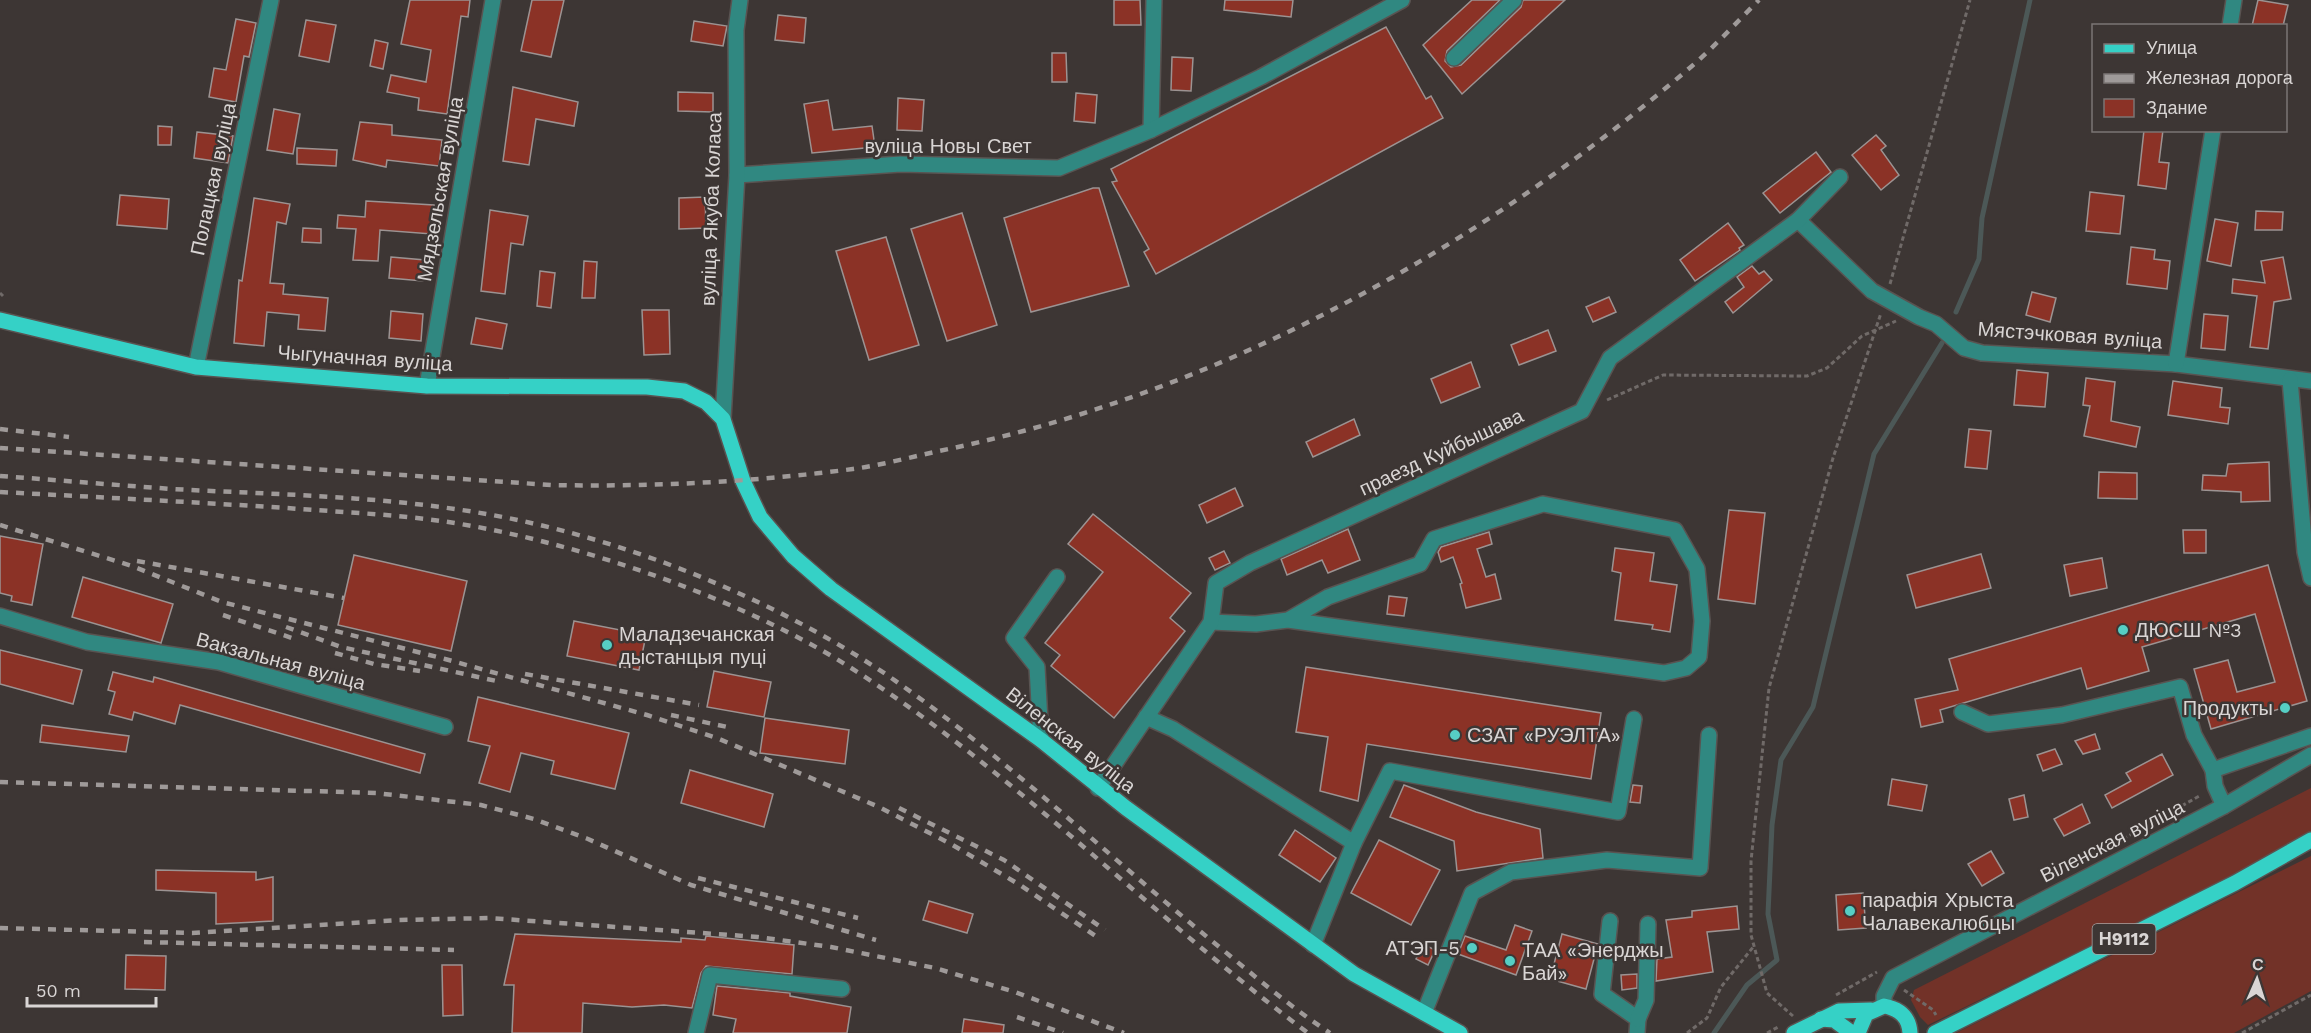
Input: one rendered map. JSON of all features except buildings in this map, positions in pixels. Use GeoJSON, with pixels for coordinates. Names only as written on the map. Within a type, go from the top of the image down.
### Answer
{"type":"FeatureCollection","features":[{"type":"Feature","properties":{"kind":"main road","name":"Чыгуначная вуліца"},"geometry":{"type":"LineString","coordinates":[[0,321],[196,367],[427,386],[684,391],[706,402],[723,419]]}},
{"type":"Feature","properties":{"kind":"main road","name":"Віленская вуліца"},"geometry":{"type":"LineString","coordinates":[[723,419],[742,481],[760,517],[793,556],[831,589],[1041,740],[1098,788],[1353,974],[1460,1033]]}},
{"type":"Feature","properties":{"kind":"main road","name":"Н9112"},"geometry":{"type":"LineString","coordinates":[[1939,1031],[2235,883],[2311,840]]}},
{"type":"Feature","properties":{"kind":"main road"},"geometry":{"type":"LineString","coordinates":[[1858,1033],[1862,1019],[1877,1008]]}},
{"type":"Feature","properties":{"kind":"main road"},"geometry":{"type":"LineString","coordinates":[[1794,1033],[1839,1011],[1877,1008],[1902,1013],[1913,1031]]}},
{"type":"Feature","properties":{"kind":"main road"},"geometry":{"type":"LineString","coordinates":[[1821,1019],[1834,1020],[1852,1033]]}},
{"type":"Feature","properties":{"kind":"street","name":"Полацкая вуліца"},"geometry":{"type":"LineString","coordinates":[[196,367],[271,0]]}},
{"type":"Feature","properties":{"kind":"street","name":"Мядзельская вуліца"},"geometry":{"type":"LineString","coordinates":[[427,386],[493,0]]}},
{"type":"Feature","properties":{"kind":"street","name":"вуліца Якуба Коласа"},"geometry":{"type":"LineString","coordinates":[[723,419],[737,175],[736,30],[740,0]]}},
{"type":"Feature","properties":{"kind":"street"},"geometry":{"type":"LineString","coordinates":[[1151,130],[1154,0]]}},
{"type":"Feature","properties":{"kind":"street","name":"вуліца Новы Свет"},"geometry":{"type":"LineString","coordinates":[[737,175],[901,164],[1059,168],[1151,130],[1261,77],[1402,0]]}},
{"type":"Feature","properties":{"kind":"street"},"geometry":{"type":"LineString","coordinates":[[1454,58],[1514,0]]}},
{"type":"Feature","properties":{"kind":"street"},"geometry":{"type":"LineString","coordinates":[[2230,24],[2234,0]]}},
{"type":"Feature","properties":{"kind":"street"},"geometry":{"type":"LineString","coordinates":[[2176,364],[2213,132]]}},
{"type":"Feature","properties":{"kind":"street"},"geometry":{"type":"LineString","coordinates":[[1582,411],[1610,358],[1798,220],[1840,177]]}},
{"type":"Feature","properties":{"kind":"street","name":"Мястэчковая вуліца"},"geometry":{"type":"LineString","coordinates":[[1798,220],[1872,291],[1918,317],[1936,324],[1964,348],[1982,353],[2176,364],[2311,381]]}},
{"type":"Feature","properties":{"kind":"street"},"geometry":{"type":"LineString","coordinates":[[2290,380],[2305,552],[2311,578]]}},
{"type":"Feature","properties":{"kind":"street","name":"праезд Куйбышава"},"geometry":{"type":"LineString","coordinates":[[1098,788],[1211,622],[1216,583],[1250,563],[1582,411]]}},
{"type":"Feature","properties":{"kind":"street"},"geometry":{"type":"LineString","coordinates":[[1211,622],[1256,624],[1288,620],[1664,673],[1686,668],[1699,657],[1702,621],[1697,569],[1675,530],[1543,504],[1434,540],[1420,564],[1328,597],[1288,620]]}},
{"type":"Feature","properties":{"kind":"street"},"geometry":{"type":"LineString","coordinates":[[1041,740],[1036,667],[1014,638],[1058,577]]}},
{"type":"Feature","properties":{"kind":"street","name":"Вакзальная вуліца"},"geometry":{"type":"LineString","coordinates":[[0,616],[87,642],[219,662],[445,727]]}},
{"type":"Feature","properties":{"kind":"street"},"geometry":{"type":"LineString","coordinates":[[1962,712],[1988,724],[2062,715],[2180,687],[2194,735],[2212,770],[2215,786],[2224,806]]}},
{"type":"Feature","properties":{"kind":"street"},"geometry":{"type":"LineString","coordinates":[[1146,717],[1173,729],[1354,843]]}},
{"type":"Feature","properties":{"kind":"street"},"geometry":{"type":"LineString","coordinates":[[1313,945],[1354,843],[1390,771],[1618,812],[1634,719]]}},
{"type":"Feature","properties":{"kind":"street"},"geometry":{"type":"LineString","coordinates":[[1424,1012],[1472,893],[1511,872],[1607,860],[1700,868],[1709,735]]}},
{"type":"Feature","properties":{"kind":"street"},"geometry":{"type":"LineString","coordinates":[[2212,770],[2311,736]]}},
{"type":"Feature","properties":{"kind":"street","name":"Віленская вуліца"},"geometry":{"type":"LineString","coordinates":[[1893,978],[2224,806],[2311,755]]}},
{"type":"Feature","properties":{"kind":"street"},"geometry":{"type":"LineString","coordinates":[[1610,921],[1602,994],[1637,1026],[1646,1000],[1648,924]]}},
{"type":"Feature","properties":{"kind":"street"},"geometry":{"type":"LineString","coordinates":[[696,1033],[710,975],[842,989]]}},
{"type":"Feature","properties":{"kind":"street"},"geometry":{"type":"LineString","coordinates":[[1877,1008],[1893,978]]}},
{"type":"Feature","properties":{"kind":"path"},"geometry":{"type":"LineString","coordinates":[[1795,1017],[1767,993],[1751,935],[1751,861],[1769,688],[1833,458],[1886,298],[1970,0]]}},
{"type":"Feature","properties":{"kind":"path"},"geometry":{"type":"LineString","coordinates":[[1582,411],[1663,375],[1807,376],[1827,368],[1852,343],[1876,329],[1897,321],[1918,317]]}},
{"type":"Feature","properties":{"kind":"path"},"geometry":{"type":"LineString","coordinates":[[1687,1033],[1707,1018],[1721,987],[1754,946]]}},
{"type":"Feature","properties":{"kind":"path"},"geometry":{"type":"LineString","coordinates":[[1893,978],[1900,988],[1933,1010],[1939,1031]]}},
{"type":"Feature","properties":{"kind":"path"},"geometry":{"type":"LineString","coordinates":[[2242,1033],[2311,995]]}},
{"type":"Feature","properties":{"kind":"shaded area"},"geometry":{"type":"Polygon","coordinates":[[[2311,788],[2311,833],[2183,901],[1928,1025],[1920,1017],[1911,1000],[1914,990],[2311,788]]]}},
{"type":"Feature","properties":{"kind":"shaded area"},"geometry":{"type":"Polygon","coordinates":[[[2311,856],[2311,991],[2234,1033],[1956,1033],[2311,856]]]}},
{"type":"Feature","properties":{"kind":"waterway"},"geometry":{"type":"LineString","coordinates":[[1956,312],[1979,259],[1982,218],[2030,0]]}},
{"type":"Feature","properties":{"kind":"waterway"},"geometry":{"type":"LineString","coordinates":[[1714,1033],[1747,985],[1777,960],[1768,914],[1772,825],[1781,760],[1813,707],[1874,454],[1942,343]]}},
{"type":"Feature","properties":{"kind":"railway"},"geometry":{"type":"LineString","coordinates":[[0,448],[551,485],[627,485],[702,483],[853,469],[1043,426],[1144,393],[1243,353],[1340,306],[1433,254],[1523,196],[1609,133],[1692,66],[1759,0]]}},
{"type":"Feature","properties":{"kind":"railway"},"geometry":{"type":"LineString","coordinates":[[0,429],[69,437]]}},
{"type":"Feature","properties":{"kind":"railway"},"geometry":{"type":"LineString","coordinates":[[0,476],[382,501],[466,511],[557,529],[606,543],[705,578],[800,623],[844,648],[931,707],[1016,774],[1262,982],[1330,1033]]}},
{"type":"Feature","properties":{"kind":"railway"},"geometry":{"type":"LineString","coordinates":[[0,492],[287,508],[441,521],[491,530],[597,557],[651,574],[705,595],[804,641],[848,666],[909,707],[1025,797],[1193,941],[1308,1033]]}},
{"type":"Feature","properties":{"kind":"railway"},"geometry":{"type":"LineString","coordinates":[[0,525],[132,566],[222,602],[445,659],[647,715],[717,738],[879,807],[951,844],[1020,885],[1097,937]]}},
{"type":"Feature","properties":{"kind":"railway"},"geometry":{"type":"LineString","coordinates":[[137,561],[344,598]]}},
{"type":"Feature","properties":{"kind":"railway"},"geometry":{"type":"LineString","coordinates":[[223,615],[298,640]]}},
{"type":"Feature","properties":{"kind":"railway"},"geometry":{"type":"LineString","coordinates":[[286,627],[341,647],[501,682]]}},
{"type":"Feature","properties":{"kind":"railway"},"geometry":{"type":"LineString","coordinates":[[335,653],[374,664],[420,671]]}},
{"type":"Feature","properties":{"kind":"railway"},"geometry":{"type":"LineString","coordinates":[[525,674],[699,705]]}},
{"type":"Feature","properties":{"kind":"railway"},"geometry":{"type":"LineString","coordinates":[[671,715],[732,728]]}},
{"type":"Feature","properties":{"kind":"railway"},"geometry":{"type":"LineString","coordinates":[[0,782],[376,793],[481,805],[534,819],[588,839],[691,885],[876,940]]}},
{"type":"Feature","properties":{"kind":"railway"},"geometry":{"type":"LineString","coordinates":[[899,808],[1004,860],[1105,930]]}},
{"type":"Feature","properties":{"kind":"railway"},"geometry":{"type":"LineString","coordinates":[[698,878],[858,918]]}},
{"type":"Feature","properties":{"kind":"railway"},"geometry":{"type":"LineString","coordinates":[[0,928],[192,933],[399,920],[489,918],[758,937],[831,947],[935,968],[1015,992],[1124,1033]]}},
{"type":"Feature","properties":{"kind":"railway"},"geometry":{"type":"LineString","coordinates":[[144,942],[454,950]]}},
{"type":"Feature","properties":{"kind":"railway"},"geometry":{"type":"LineString","coordinates":[[1017,1017],[1063,1033]]}},
{"type":"Feature","properties":{"kind":"place","name":"ДЮСШ №3"},"geometry":{"type":"Point","coordinates":[2123,630]}},
{"type":"Feature","properties":{"kind":"place","name":"Маладзечанская дыстанцыя пуці"},"geometry":{"type":"Point","coordinates":[607,645]}},
{"type":"Feature","properties":{"kind":"place","name":"Продукты"},"geometry":{"type":"Point","coordinates":[2285,708]}},
{"type":"Feature","properties":{"kind":"place","name":"СЗАТ «РУЭЛТА»"},"geometry":{"type":"Point","coordinates":[1455,735]}},
{"type":"Feature","properties":{"kind":"place","name":"парафія Хрыста Чалавекалюбцы"},"geometry":{"type":"Point","coordinates":[1850,911]}},
{"type":"Feature","properties":{"kind":"place","name":"АТЭП-5"},"geometry":{"type":"Point","coordinates":[1472,948]}},
{"type":"Feature","properties":{"kind":"place","name":"ТАА «Энерджы Бай»"},"geometry":{"type":"Point","coordinates":[1510,961]}}]}
